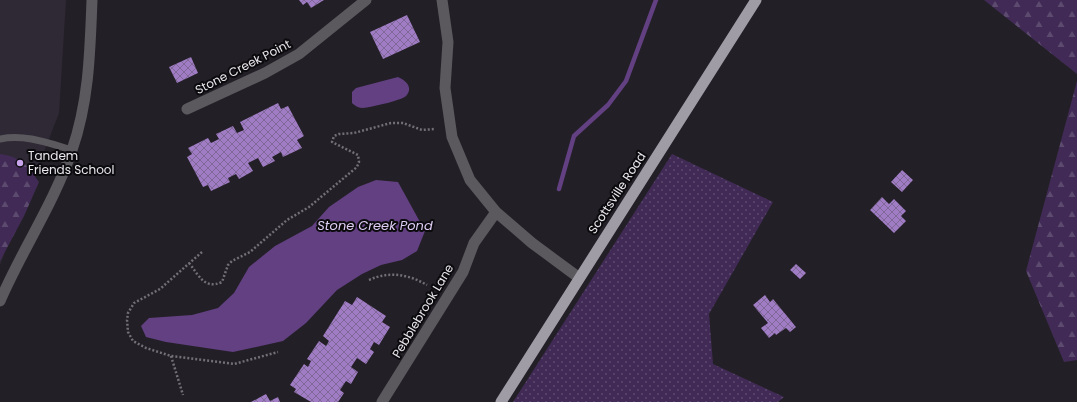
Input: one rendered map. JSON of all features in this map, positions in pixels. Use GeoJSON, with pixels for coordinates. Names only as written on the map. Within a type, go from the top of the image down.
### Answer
{"type":"FeatureCollection","features":[{"type":"Feature","properties":{"kind":"highway","name":"Scottsville Road"},"geometry":{"type":"LineString","coordinates":[[501,402],[578,277],[756,0]]}},
{"type":"Feature","properties":{"kind":"street"},"geometry":{"type":"LineString","coordinates":[[0,301],[14,269],[53,196],[72,150],[82,114],[90,67],[92,0]]}},
{"type":"Feature","properties":{"kind":"street","name":"Stone Creek Point"},"geometry":{"type":"LineString","coordinates":[[187,109],[265,73],[299,54],[366,0]]}},
{"type":"Feature","properties":{"kind":"street"},"geometry":{"type":"LineString","coordinates":[[442,0],[448,42],[445,88],[452,137],[470,180],[496,212],[532,243],[578,277]]}},
{"type":"Feature","properties":{"kind":"street","name":"Pebblebrook Lane"},"geometry":{"type":"LineString","coordinates":[[382,402],[464,272],[474,243],[496,212]]}},
{"type":"Feature","properties":{"kind":"lane"},"geometry":{"type":"LineString","coordinates":[[0,139],[11,136],[25,137],[72,150]]}},
{"type":"Feature","properties":{"kind":"path"},"geometry":{"type":"LineString","coordinates":[[189,263],[206,284],[211,285],[222,282],[228,265],[232,261],[250,252],[287,220],[309,206],[357,167],[360,162],[358,155],[332,142],[334,136],[339,134],[354,133],[391,123],[403,123],[422,130],[435,129]]}},
{"type":"Feature","properties":{"kind":"path"},"geometry":{"type":"LineString","coordinates":[[202,252],[160,289],[134,303],[128,313],[127,320],[128,332],[133,341],[146,348],[171,356],[234,364],[278,352]]}},
{"type":"Feature","properties":{"kind":"path"},"geometry":{"type":"LineString","coordinates":[[369,280],[376,277],[400,275],[412,277],[427,285]]}},
{"type":"Feature","properties":{"kind":"path"},"geometry":{"type":"LineString","coordinates":[[171,356],[183,395]]}},
{"type":"Feature","properties":{"kind":"shaded area","name":"Tandem Friends School"},"geometry":{"type":"Polygon","coordinates":[[[0,0],[66,0],[59,113],[0,265],[0,0]]]}},
{"type":"Feature","properties":{"kind":"green space"},"geometry":{"type":"Polygon","coordinates":[[[984,0],[1077,0],[1077,74],[984,0]]]}},
{"type":"Feature","properties":{"kind":"green space"},"geometry":{"type":"Polygon","coordinates":[[[1077,81],[1077,360],[1064,362],[1026,271],[1077,81]]]}},
{"type":"Feature","properties":{"kind":"green space"},"geometry":{"type":"Polygon","coordinates":[[[0,154],[19,160],[27,166],[39,182],[24,216],[0,261],[0,154]]]}},
{"type":"Feature","properties":{"kind":"green space"},"geometry":{"type":"Polygon","coordinates":[[[672,154],[773,202],[709,314],[713,364],[784,397],[778,402],[513,402],[672,154]]]}},
{"type":"Feature","properties":{"kind":"water"},"geometry":{"type":"Polygon","coordinates":[[[398,77],[406,82],[409,87],[408,93],[403,98],[385,104],[363,108],[357,107],[352,103],[352,92],[356,88],[398,77]]]}},
{"type":"Feature","properties":{"kind":"water","name":"Stone Creek Pond"},"geometry":{"type":"Polygon","coordinates":[[[376,180],[398,182],[425,231],[417,251],[402,260],[381,265],[362,274],[337,290],[306,323],[283,341],[233,352],[166,342],[146,337],[141,326],[149,318],[192,315],[218,308],[234,293],[249,267],[275,246],[312,226],[329,207],[358,187],[376,180]]]}},
{"type":"Feature","properties":{"kind":"building"},"geometry":{"type":"Polygon","coordinates":[[[299,0],[324,0],[311,8],[307,2],[303,5],[299,0]]]}},
{"type":"Feature","properties":{"kind":"building"},"geometry":{"type":"Polygon","coordinates":[[[407,15],[420,42],[383,59],[370,32],[407,15]]]}},
{"type":"Feature","properties":{"kind":"building"},"geometry":{"type":"Polygon","coordinates":[[[191,57],[198,73],[177,83],[169,67],[191,57]]]}},
{"type":"Feature","properties":{"kind":"building"},"geometry":{"type":"Polygon","coordinates":[[[278,103],[281,109],[288,106],[304,136],[297,140],[302,148],[283,157],[281,152],[272,157],[275,161],[263,167],[258,158],[248,163],[253,171],[239,179],[236,174],[228,178],[230,182],[211,191],[208,185],[203,187],[187,157],[192,154],[188,148],[208,138],[211,143],[219,139],[216,134],[233,126],[237,133],[244,130],[240,122],[278,103]]]}},
{"type":"Feature","properties":{"kind":"building"},"geometry":{"type":"Polygon","coordinates":[[[902,170],[913,180],[902,192],[891,182],[902,170]]]}},
{"type":"Feature","properties":{"kind":"building"},"geometry":{"type":"Polygon","coordinates":[[[882,197],[889,204],[894,199],[906,211],[901,216],[906,221],[894,233],[870,210],[882,197]]]}},
{"type":"Feature","properties":{"kind":"building"},"geometry":{"type":"Polygon","coordinates":[[[796,264],[806,273],[800,279],[790,270],[796,264]]]}},
{"type":"Feature","properties":{"kind":"building"},"geometry":{"type":"Polygon","coordinates":[[[765,295],[770,302],[773,299],[796,327],[790,332],[786,328],[776,335],[775,333],[769,338],[761,328],[768,323],[753,305],[765,295]]]}},
{"type":"Feature","properties":{"kind":"building"},"geometry":{"type":"Polygon","coordinates":[[[357,297],[386,316],[382,322],[390,327],[379,345],[374,342],[370,349],[374,352],[366,364],[357,358],[351,367],[358,372],[351,384],[346,381],[340,390],[344,393],[338,402],[311,402],[294,392],[296,389],[290,385],[304,364],[308,367],[311,361],[307,359],[319,341],[326,346],[329,341],[323,336],[345,301],[352,305],[357,297]]]}},
{"type":"Feature","properties":{"kind":"building"},"geometry":{"type":"Polygon","coordinates":[[[266,394],[270,401],[278,397],[280,402],[251,402],[266,394]]]}},
{"type":"Feature","properties":{"kind":"waterway"},"geometry":{"type":"LineString","coordinates":[[559,189],[574,136],[608,105],[626,81],[656,0]]}},
{"type":"Feature","properties":{"kind":"place","name":"Tandem Friends School"},"geometry":{"type":"Point","coordinates":[20,163]}}]}
